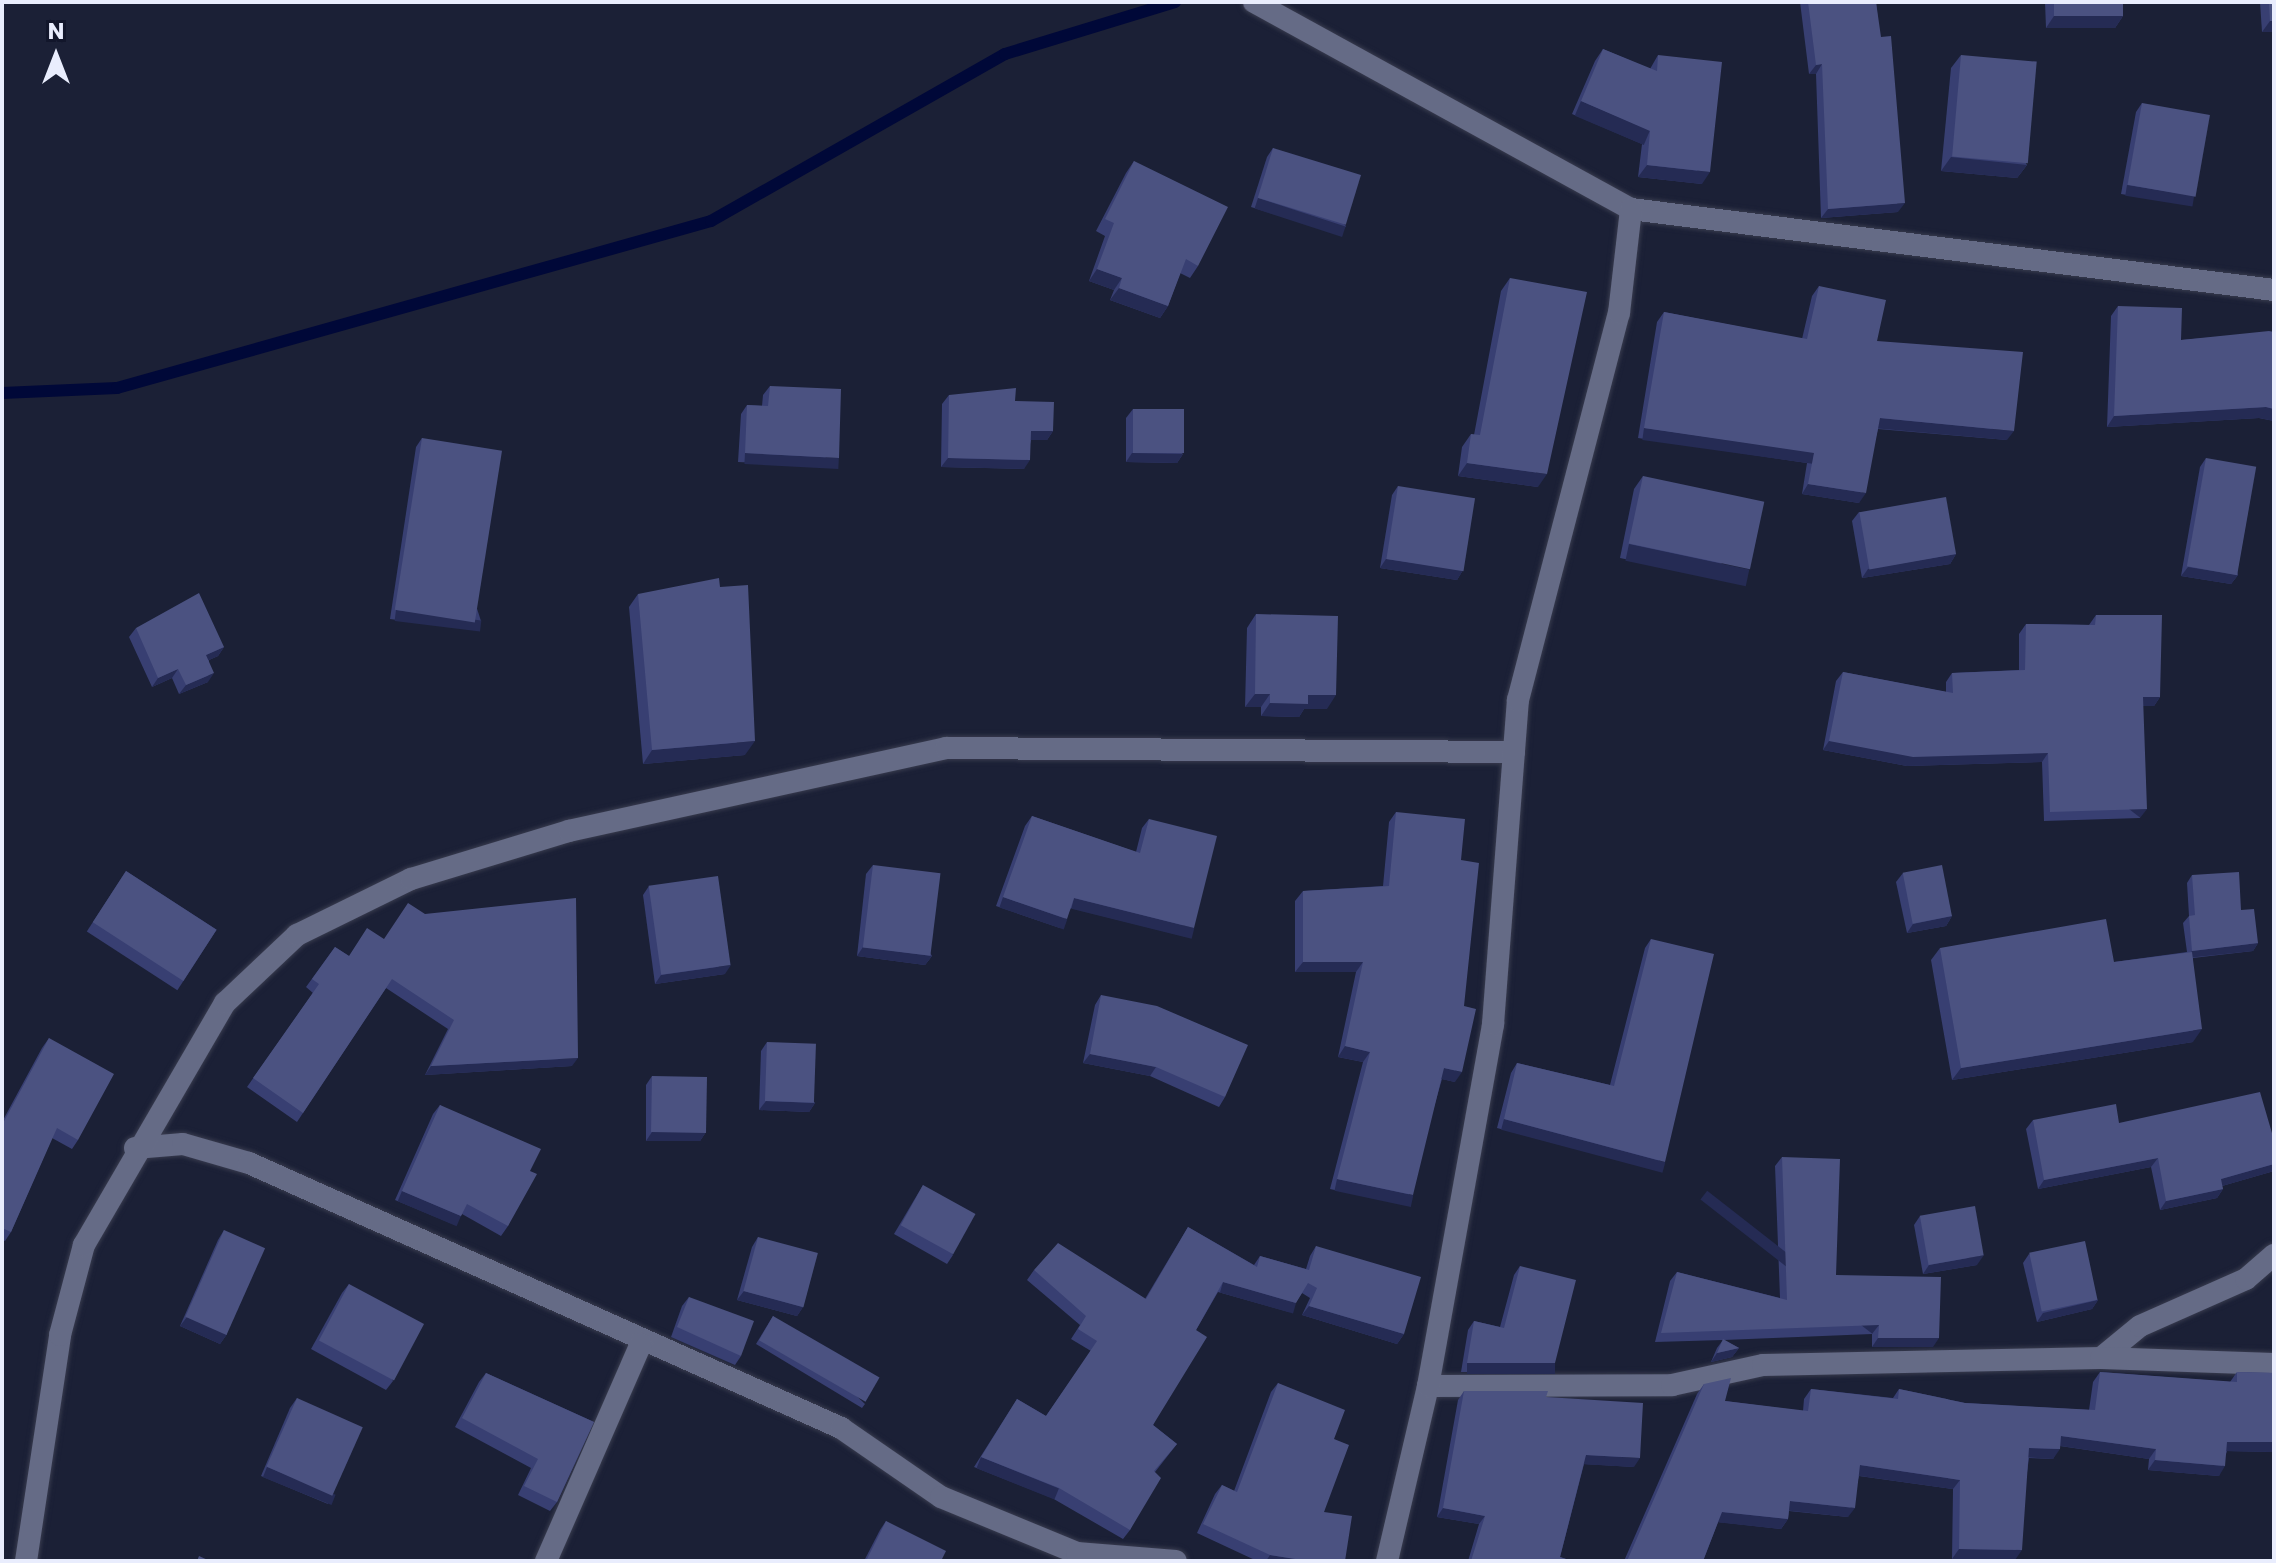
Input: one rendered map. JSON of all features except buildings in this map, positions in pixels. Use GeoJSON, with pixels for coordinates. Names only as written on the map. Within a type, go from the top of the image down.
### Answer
{"type":"FeatureCollection","features":[{"type":"Feature","properties":{"kind":"street"},"geometry":{"type":"LineString","coordinates":[[1254,2],[1631,209],[2274,290]]}},
{"type":"Feature","properties":{"kind":"street"},"geometry":{"type":"LineString","coordinates":[[1387,1561],[1428,1386],[1493,1024],[1518,700],[1619,313],[1631,209]]}},
{"type":"Feature","properties":{"kind":"street"},"geometry":{"type":"LineString","coordinates":[[26,1561],[60,1335],[84,1245],[135,1148],[225,1003],[297,935],[411,879],[569,831],[946,748],[1514,752]]}},
{"type":"Feature","properties":{"kind":"street"},"geometry":{"type":"LineString","coordinates":[[135,1148],[183,1144],[249,1163],[641,1344],[841,1428],[941,1497],[1077,1553],[1176,1561]]}},
{"type":"Feature","properties":{"kind":"street"},"geometry":{"type":"LineString","coordinates":[[2101,1358],[2140,1326],[2246,1279],[2274,1255]]}},
{"type":"Feature","properties":{"kind":"street"},"geometry":{"type":"LineString","coordinates":[[546,1561],[641,1344]]}},
{"type":"Feature","properties":{"kind":"street"},"geometry":{"type":"LineString","coordinates":[[1428,1386],[1589,1388],[1672,1385],[1763,1365],[2101,1358],[2274,1364]]}},
{"type":"Feature","properties":{"kind":"waterway"},"geometry":{"type":"LineString","coordinates":[[2,393],[117,388],[711,221],[1005,54],[1175,2]]}}]}
